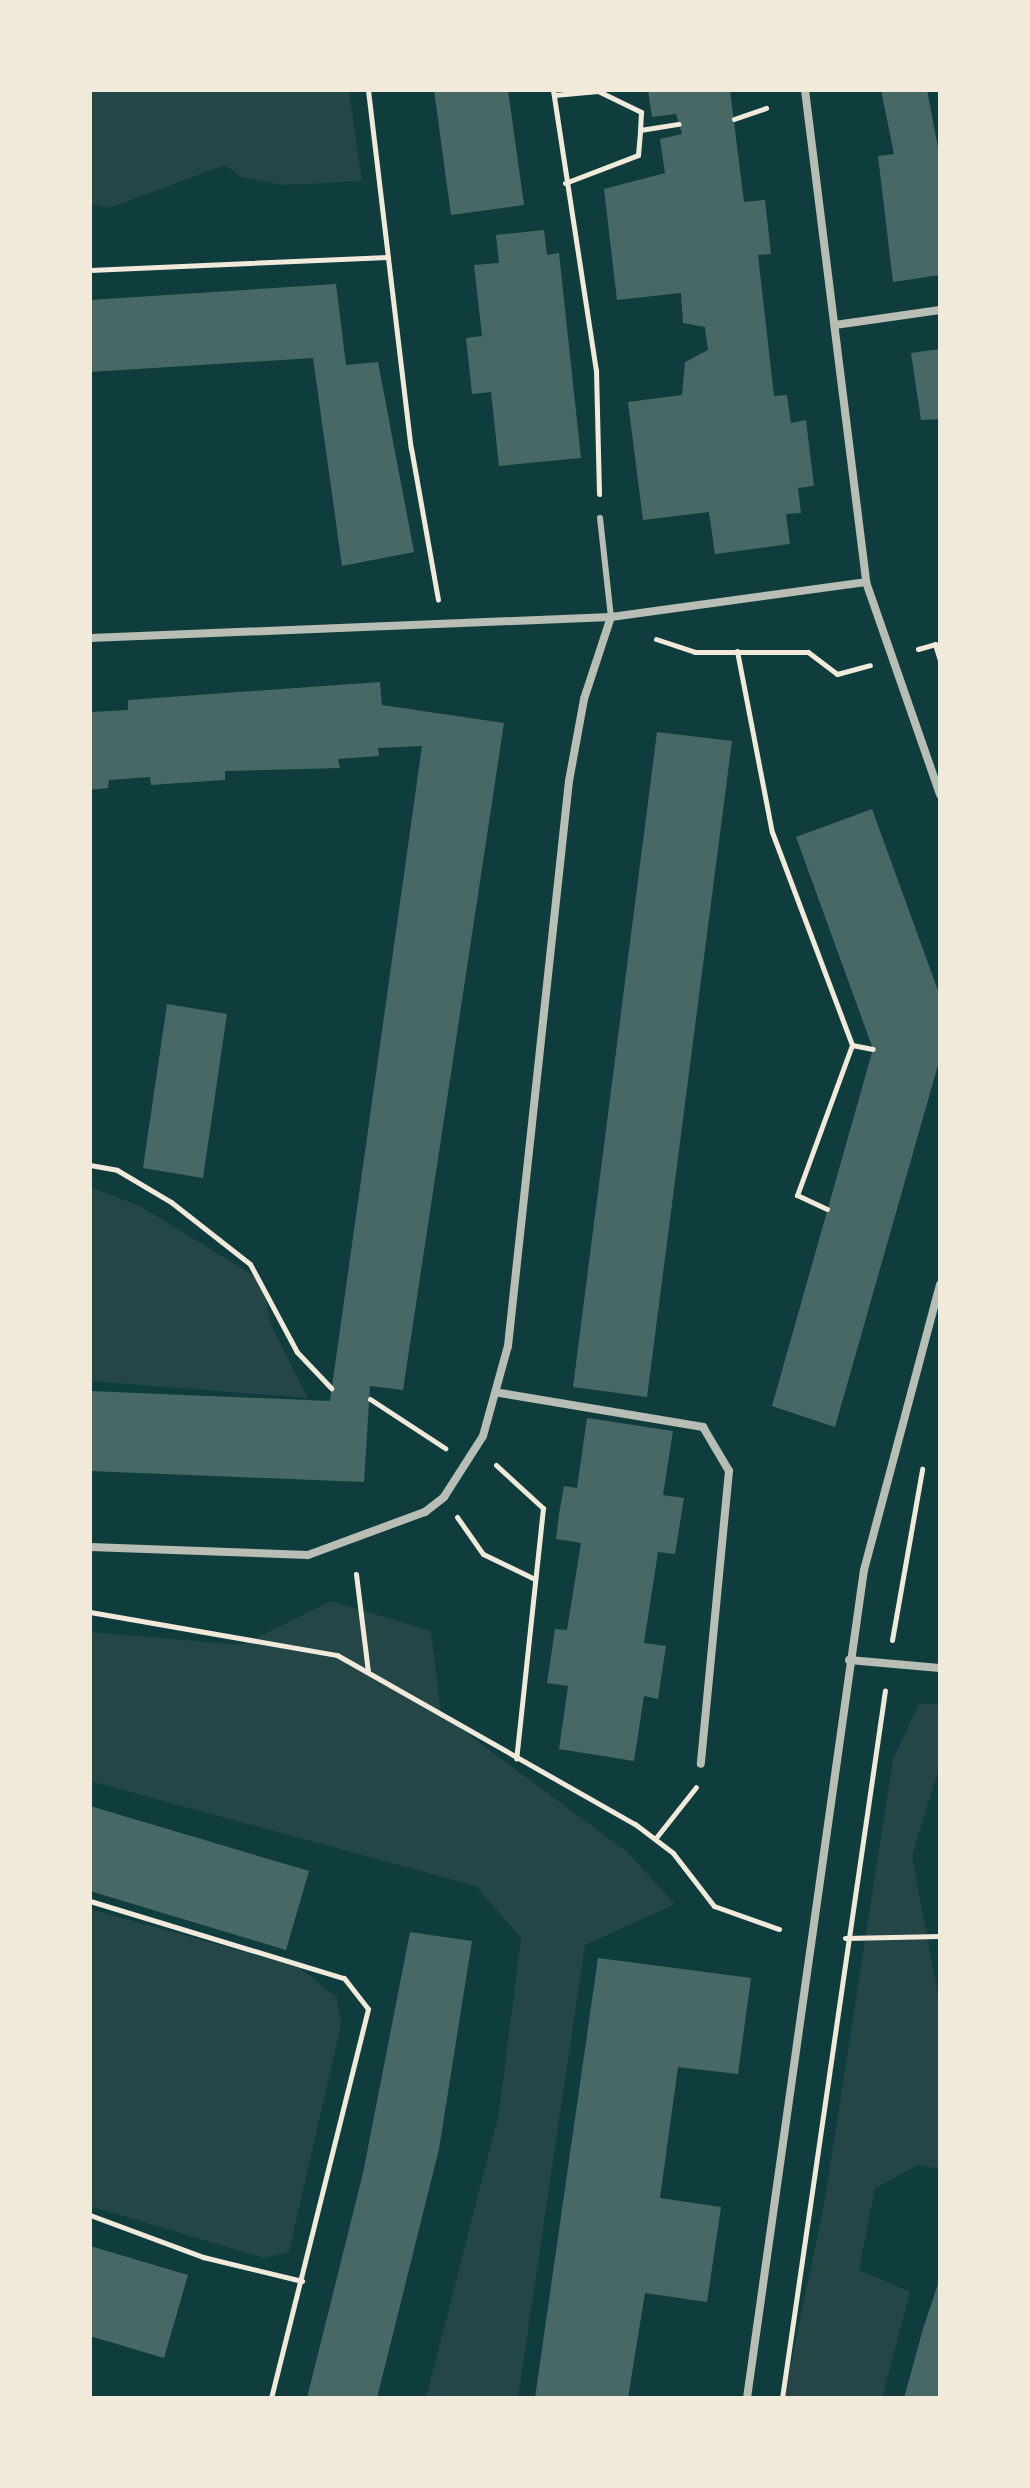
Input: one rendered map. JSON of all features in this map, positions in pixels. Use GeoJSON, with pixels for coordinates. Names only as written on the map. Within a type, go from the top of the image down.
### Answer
{"type":"FeatureCollection","features":[{"type":"Feature","properties":{"kind":"street"},"geometry":{"type":"LineString","coordinates":[[805,90],[866,582],[940,795]]}},
{"type":"Feature","properties":{"kind":"street"},"geometry":{"type":"LineString","coordinates":[[835,325],[940,310]]}},
{"type":"Feature","properties":{"kind":"street"},"geometry":{"type":"LineString","coordinates":[[90,638],[443,627],[611,617],[866,582]]}},
{"type":"Feature","properties":{"kind":"street"},"geometry":{"type":"LineString","coordinates":[[90,1547],[308,1555],[364,1539],[444,1497],[500,1393],[569,781],[584,699],[611,617]]}},
{"type":"Feature","properties":{"kind":"street"},"geometry":{"type":"LineString","coordinates":[[747,2398],[849,1660],[895,1439],[940,1285]]}},
{"type":"Feature","properties":{"kind":"street"},"geometry":{"type":"LineString","coordinates":[[500,1393],[703,1427],[729,1471],[701,1764]]}},
{"type":"Feature","properties":{"kind":"street"},"geometry":{"type":"LineString","coordinates":[[849,1660],[940,1668]]}},
{"type":"Feature","properties":{"kind":"lane"},"geometry":{"type":"LineString","coordinates":[[600,518],[611,617]]}},
{"type":"Feature","properties":{"kind":"path"},"geometry":{"type":"LineString","coordinates":[[368,90],[388,257],[443,627]]}},
{"type":"Feature","properties":{"kind":"path"},"geometry":{"type":"LineString","coordinates":[[565,183],[638,155],[641,112],[619,97],[598,91],[554,93],[565,183],[596,370],[600,518]]}},
{"type":"Feature","properties":{"kind":"path"},"geometry":{"type":"LineString","coordinates":[[734,119],[766,108]]}},
{"type":"Feature","properties":{"kind":"path"},"geometry":{"type":"LineString","coordinates":[[640,130],[679,124]]}},
{"type":"Feature","properties":{"kind":"path"},"geometry":{"type":"LineString","coordinates":[[90,270],[388,257]]}},
{"type":"Feature","properties":{"kind":"path"},"geometry":{"type":"LineString","coordinates":[[611,617],[695,652],[808,652],[837,674],[935,644],[940,660]]}},
{"type":"Feature","properties":{"kind":"path"},"geometry":{"type":"LineString","coordinates":[[737,651],[772,832],[852,1045],[797,1195],[827,1209]]}},
{"type":"Feature","properties":{"kind":"path"},"geometry":{"type":"LineString","coordinates":[[852,1045],[873,1049]]}},
{"type":"Feature","properties":{"kind":"path"},"geometry":{"type":"LineString","coordinates":[[90,1165],[117,1170],[171,1202],[250,1264],[297,1352],[331,1388]]}},
{"type":"Feature","properties":{"kind":"path"},"geometry":{"type":"LineString","coordinates":[[370,1399],[446,1448]]}},
{"type":"Feature","properties":{"kind":"path"},"geometry":{"type":"LineString","coordinates":[[893,1631],[924,1461]]}},
{"type":"Feature","properties":{"kind":"path"},"geometry":{"type":"LineString","coordinates":[[495,1465],[543,1508],[516,1759]]}},
{"type":"Feature","properties":{"kind":"path"},"geometry":{"type":"LineString","coordinates":[[456,1514],[483,1554],[535,1579]]}},
{"type":"Feature","properties":{"kind":"path"},"geometry":{"type":"LineString","coordinates":[[356,1574],[368,1673]]}},
{"type":"Feature","properties":{"kind":"path"},"geometry":{"type":"LineString","coordinates":[[90,1612],[337,1655],[655,1839],[714,1906],[779,1929]]}},
{"type":"Feature","properties":{"kind":"path"},"geometry":{"type":"LineString","coordinates":[[782,2398],[845,1938],[884,1696]]}},
{"type":"Feature","properties":{"kind":"path"},"geometry":{"type":"LineString","coordinates":[[655,1839],[687,1806],[701,1764]]}},
{"type":"Feature","properties":{"kind":"path"},"geometry":{"type":"LineString","coordinates":[[90,1901],[344,1978],[368,2009],[271,2398]]}},
{"type":"Feature","properties":{"kind":"path"},"geometry":{"type":"LineString","coordinates":[[845,1938],[940,1936]]}},
{"type":"Feature","properties":{"kind":"path"},"geometry":{"type":"LineString","coordinates":[[90,2215],[203,2257],[302,2281]]}},
{"type":"Feature","properties":{"kind":"shaded area"},"geometry":{"type":"Polygon","coordinates":[[[90,90],[349,90],[362,181],[283,185],[241,177],[225,165],[109,208],[90,204],[90,90]]]}},
{"type":"Feature","properties":{"kind":"shaded area"},"geometry":{"type":"Polygon","coordinates":[[[90,1187],[140,1206],[262,1281],[271,1325],[308,1398],[90,1381],[90,1187]]]}},
{"type":"Feature","properties":{"kind":"shaded area"},"geometry":{"type":"Polygon","coordinates":[[[331,1601],[431,1631],[441,1714],[627,1852],[675,1904],[585,1945],[518,2398],[426,2398],[499,2113],[521,1938],[476,1886],[90,1781],[90,1632],[242,1645],[331,1601]]]}},
{"type":"Feature","properties":{"kind":"shaded area"},"geometry":{"type":"Polygon","coordinates":[[[919,1703],[940,1705],[940,1764],[912,1856],[940,2006],[940,2169],[918,2165],[875,2188],[859,2270],[910,2292],[882,2398],[784,2398],[825,2199],[893,1760],[919,1703]]]}},
{"type":"Feature","properties":{"kind":"shaded area"},"geometry":{"type":"Polygon","coordinates":[[[90,1909],[298,1967],[337,1997],[341,2025],[289,2252],[264,2258],[90,2206],[90,1909]]]}},
{"type":"Feature","properties":{"kind":"building"},"geometry":{"type":"Polygon","coordinates":[[[434,90],[508,90],[524,205],[451,215],[434,90]]]}},
{"type":"Feature","properties":{"kind":"building"},"geometry":{"type":"Polygon","coordinates":[[[648,90],[730,90],[744,202],[765,200],[771,254],[758,255],[774,396],[787,395],[791,423],[806,420],[814,486],[798,488],[801,513],[786,514],[790,544],[715,554],[709,512],[643,520],[628,402],[682,395],[685,362],[708,350],[705,327],[683,323],[681,293],[617,300],[604,189],[665,173],[660,139],[682,134],[676,114],[652,117],[648,90]]]}},
{"type":"Feature","properties":{"kind":"building"},"geometry":{"type":"Polygon","coordinates":[[[881,90],[927,90],[940,158],[940,275],[893,282],[878,156],[894,154],[881,90]]]}},
{"type":"Feature","properties":{"kind":"building"},"geometry":{"type":"Polygon","coordinates":[[[544,230],[547,255],[559,253],[581,458],[499,466],[491,392],[472,394],[466,338],[482,336],[474,265],[499,263],[496,235],[544,230]]]}},
{"type":"Feature","properties":{"kind":"building"},"geometry":{"type":"Polygon","coordinates":[[[336,284],[346,365],[378,362],[414,552],[342,566],[313,358],[90,372],[90,300],[336,284]]]}},
{"type":"Feature","properties":{"kind":"building"},"geometry":{"type":"Polygon","coordinates":[[[940,349],[940,419],[921,420],[911,353],[940,349]]]}},
{"type":"Feature","properties":{"kind":"building"},"geometry":{"type":"Polygon","coordinates":[[[380,682],[382,705],[504,723],[403,1390],[370,1386],[364,1482],[90,1471],[90,1391],[330,1401],[422,746],[378,748],[379,756],[338,759],[340,768],[225,771],[225,780],[151,785],[150,777],[109,780],[108,788],[90,790],[90,712],[128,710],[128,700],[380,682]]]}},
{"type":"Feature","properties":{"kind":"building"},"geometry":{"type":"Polygon","coordinates":[[[657,732],[732,741],[647,1397],[573,1387],[657,732]]]}},
{"type":"Feature","properties":{"kind":"building"},"geometry":{"type":"Polygon","coordinates":[[[872,809],[940,996],[940,1058],[835,1427],[772,1406],[873,1049],[796,837],[872,809]]]}},
{"type":"Feature","properties":{"kind":"building"},"geometry":{"type":"Polygon","coordinates":[[[167,1004],[227,1014],[203,1178],[143,1168],[167,1004]]]}},
{"type":"Feature","properties":{"kind":"building"},"geometry":{"type":"Polygon","coordinates":[[[587,1418],[673,1431],[663,1495],[684,1498],[675,1554],[658,1552],[644,1643],[666,1646],[658,1699],[644,1696],[634,1761],[559,1749],[568,1686],[547,1683],[555,1629],[567,1630],[581,1543],[556,1539],[559,1514],[564,1486],[577,1488],[587,1418]]]}},
{"type":"Feature","properties":{"kind":"building"},"geometry":{"type":"Polygon","coordinates":[[[90,1806],[309,1871],[286,1950],[90,1891],[90,1806]]]}},
{"type":"Feature","properties":{"kind":"building"},"geometry":{"type":"Polygon","coordinates":[[[410,1932],[472,1941],[439,2149],[377,2398],[307,2398],[363,2173],[410,1932]]]}},
{"type":"Feature","properties":{"kind":"building"},"geometry":{"type":"Polygon","coordinates":[[[598,1958],[751,1978],[738,2074],[678,2067],[660,2198],[721,2207],[707,2302],[645,2293],[628,2398],[535,2398],[598,1958]]]}},
{"type":"Feature","properties":{"kind":"building"},"geometry":{"type":"Polygon","coordinates":[[[90,2246],[188,2275],[164,2358],[90,2336],[90,2246]]]}},
{"type":"Feature","properties":{"kind":"building"},"geometry":{"type":"Polygon","coordinates":[[[940,2278],[940,2398],[904,2398],[923,2329],[940,2278]]]}}]}
